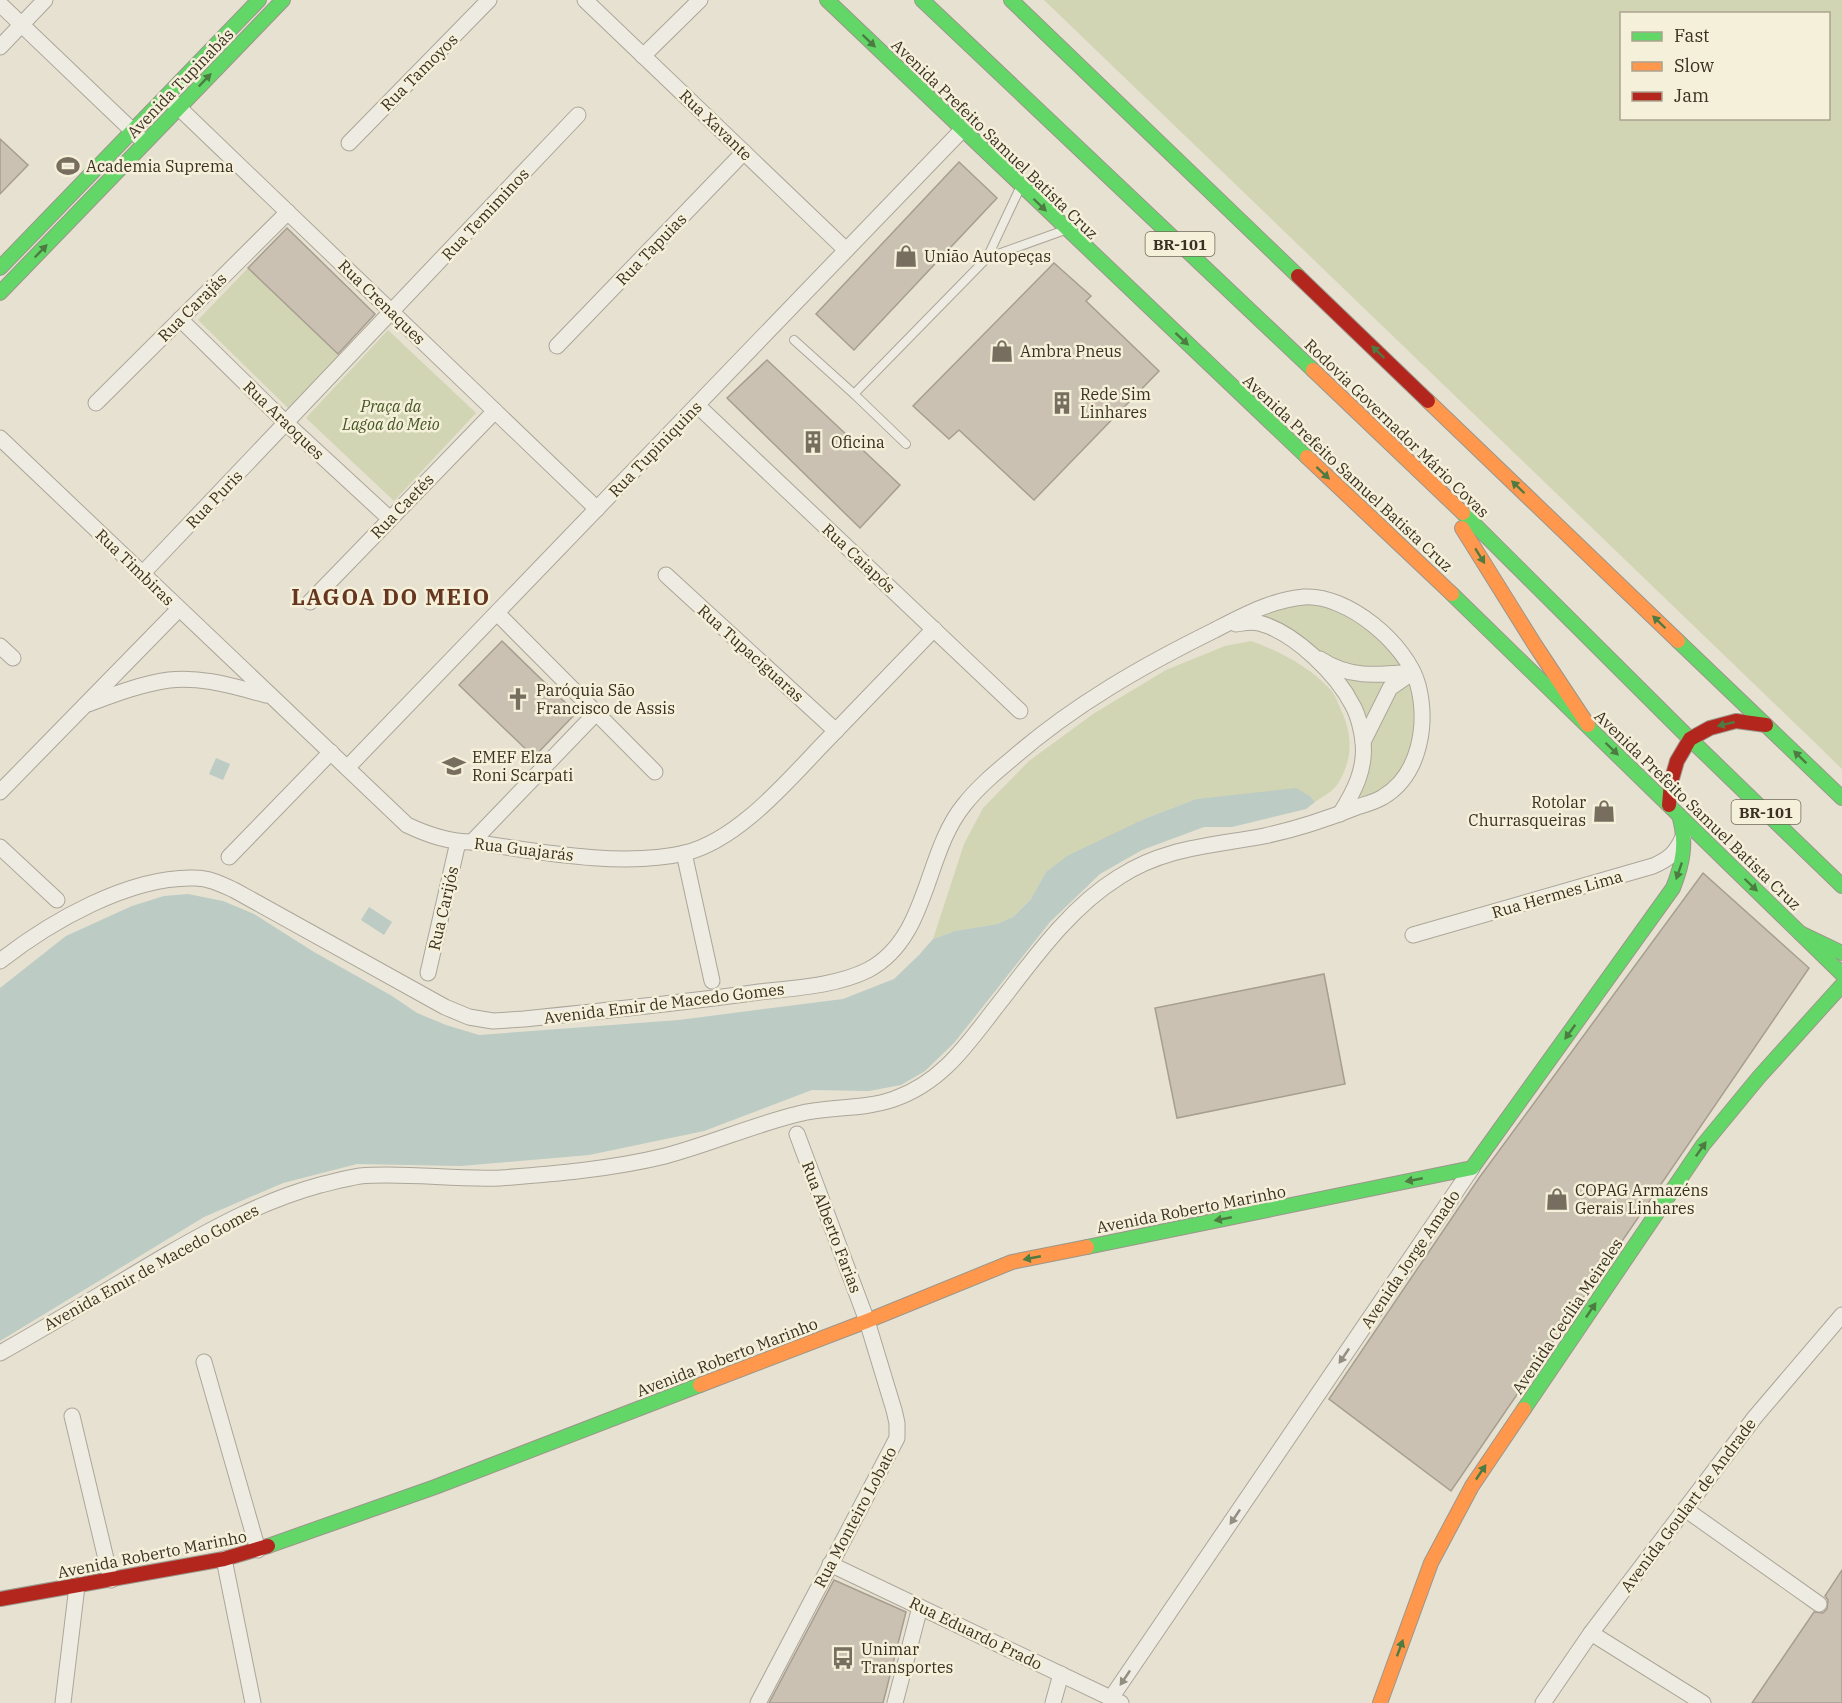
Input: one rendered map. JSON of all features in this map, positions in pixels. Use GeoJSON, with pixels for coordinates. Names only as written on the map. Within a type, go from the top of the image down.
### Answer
{"type":"FeatureCollection","features":[{"type":"Feature","properties":{"kind":"main road","name":"Avenida Tupinabás"},"geometry":{"type":"LineString","coordinates":[[0,268],[259,0]]}},
{"type":"Feature","properties":{"kind":"main road","name":"Avenida Prefeito Samuel Batista Cruz"},"geometry":{"type":"LineString","coordinates":[[827,0],[1066,230],[1510,649],[1842,974]]}},
{"type":"Feature","properties":{"kind":"main road","name":"Rodovia Governador Mário Covas"},"geometry":{"type":"LineString","coordinates":[[922,0],[1438,488],[1690,739],[1842,886]]}},
{"type":"Feature","properties":{"kind":"main road"},"geometry":{"type":"LineString","coordinates":[[1011,0],[1842,798]]}},
{"type":"Feature","properties":{"kind":"main road","name":"Avenida Tupinabás"},"geometry":{"type":"LineString","coordinates":[[3,284],[145,143],[280,1]]}},
{"type":"Feature","properties":{"kind":"main road"},"geometry":{"type":"LineString","coordinates":[[1438,488],[1535,645],[1588,725]]}},
{"type":"Feature","properties":{"kind":"main road"},"geometry":{"type":"LineString","coordinates":[[1674,810],[1671,782],[1677,761],[1690,739],[1710,728],[1736,721],[1766,725]]}},
{"type":"Feature","properties":{"kind":"main road","name":"Avenida Jorge Amado"},"geometry":{"type":"LineString","coordinates":[[1472,1168],[1673,888],[1685,850],[1685,831],[1674,810]]}},
{"type":"Feature","properties":{"kind":"main road"},"geometry":{"type":"LineString","coordinates":[[1800,933],[1842,953]]}},
{"type":"Feature","properties":{"kind":"main road","name":"Avenida Cecília Meireles"},"geometry":{"type":"LineString","coordinates":[[1380,1703],[1431,1563],[1472,1486],[1703,1145],[1759,1077],[1842,985]]}},
{"type":"Feature","properties":{"kind":"main road","name":"Avenida Roberto Marinho"},"geometry":{"type":"LineString","coordinates":[[0,1599],[224,1559],[258,1550],[435,1487],[867,1321],[1012,1262],[1472,1168]]}},
{"type":"Feature","properties":{"kind":"street"},"geometry":{"type":"LineString","coordinates":[[0,47],[45,0]]}},
{"type":"Feature","properties":{"kind":"street","name":"Rua Tamoyos"},"geometry":{"type":"LineString","coordinates":[[348,143],[489,0]]}},
{"type":"Feature","properties":{"kind":"street","name":"Rua Xavante"},"geometry":{"type":"LineString","coordinates":[[585,0],[846,250]]}},
{"type":"Feature","properties":{"kind":"street"},"geometry":{"type":"LineString","coordinates":[[643,56],[700,0]]}},
{"type":"Feature","properties":{"kind":"street"},"geometry":{"type":"LineString","coordinates":[[0,4],[145,143]]}},
{"type":"Feature","properties":{"kind":"street","name":"Rua Crenaques"},"geometry":{"type":"LineString","coordinates":[[166,96],[597,509]]}},
{"type":"Feature","properties":{"kind":"street","name":"Rua Temiminos"},"geometry":{"type":"LineString","coordinates":[[286,423],[578,115]]}},
{"type":"Feature","properties":{"kind":"street","name":"Rua Tupiniquins"},"geometry":{"type":"LineString","coordinates":[[347,768],[962,130]]}},
{"type":"Feature","properties":{"kind":"street","name":"Rua Tapuias"},"geometry":{"type":"LineString","coordinates":[[557,346],[744,152]]}},
{"type":"Feature","properties":{"kind":"street","name":"Rua Carajás"},"geometry":{"type":"LineString","coordinates":[[96,403],[288,212]]}},
{"type":"Feature","properties":{"kind":"street","name":"Rua Araoques"},"geometry":{"type":"LineString","coordinates":[[180,319],[286,423],[390,519]]}},
{"type":"Feature","properties":{"kind":"street","name":"Rua Caiapós"},"geometry":{"type":"LineString","coordinates":[[697,405],[1020,711]]}},
{"type":"Feature","properties":{"kind":"street","name":"Rua Caetés"},"geometry":{"type":"LineString","coordinates":[[310,602],[495,411]]}},
{"type":"Feature","properties":{"kind":"street","name":"Rua Puris"},"geometry":{"type":"LineString","coordinates":[[142,574],[286,423]]}},
{"type":"Feature","properties":{"kind":"street","name":"Rua Timbiras"},"geometry":{"type":"LineString","coordinates":[[0,438],[269,695]]}},
{"type":"Feature","properties":{"kind":"street","name":"Rua Tupaciguaras"},"geometry":{"type":"LineString","coordinates":[[666,575],[836,731]]}},
{"type":"Feature","properties":{"kind":"street","name":"Avenida Emir de Macedo Gomes"},"geometry":{"type":"LineString","coordinates":[[0,961],[30,938],[69,914],[127,890],[168,880],[195,878],[213,880],[234,890],[431,1000],[469,1017],[493,1021],[718,998],[834,981],[865,972],[888,957],[918,909],[938,851],[951,822],[965,802],[983,783],[1042,733],[1084,702],[1137,670],[1272,603],[1312,596],[1338,602],[1383,632],[1413,672],[1424,716],[1418,749],[1406,776],[1385,796],[1299,828],[1231,842],[1193,846],[1157,856],[1122,874],[1088,898],[1059,929],[956,1058],[927,1084],[896,1098],[867,1107],[839,1107],[800,1113],[666,1156],[617,1165],[493,1178],[359,1176],[314,1187],[263,1204],[216,1226],[0,1353]]}},
{"type":"Feature","properties":{"kind":"street"},"geometry":{"type":"LineString","coordinates":[[0,792],[179,609]]}},
{"type":"Feature","properties":{"kind":"street"},"geometry":{"type":"LineString","coordinates":[[497,613],[655,772]]}},
{"type":"Feature","properties":{"kind":"street","name":"Avenida Emir de Macedo Gomes"},"geometry":{"type":"LineString","coordinates":[[1224,625],[1257,622],[1284,632],[1309,652],[1337,683],[1354,707],[1363,742],[1361,766],[1355,789],[1340,814]]}},
{"type":"Feature","properties":{"kind":"street","name":"Rua Guajarás"},"geometry":{"type":"LineString","coordinates":[[269,695],[407,825],[440,838],[464,842],[558,854],[639,859],[684,854],[703,848],[760,809],[934,629]]}},
{"type":"Feature","properties":{"kind":"street"},"geometry":{"type":"LineString","coordinates":[[0,646],[13,658]]}},
{"type":"Feature","properties":{"kind":"street"},"geometry":{"type":"LineString","coordinates":[[1309,652],[1331,667],[1371,676],[1413,672]]}},
{"type":"Feature","properties":{"kind":"street"},"geometry":{"type":"LineString","coordinates":[[1363,742],[1390,688],[1413,672]]}},
{"type":"Feature","properties":{"kind":"street"},"geometry":{"type":"LineString","coordinates":[[85,705],[136,687],[171,680],[205,681],[269,695]]}},
{"type":"Feature","properties":{"kind":"street"},"geometry":{"type":"LineString","coordinates":[[464,842],[596,713]]}},
{"type":"Feature","properties":{"kind":"street"},"geometry":{"type":"LineString","coordinates":[[229,857],[331,752]]}},
{"type":"Feature","properties":{"kind":"street","name":"Rua Hermes Lima"},"geometry":{"type":"LineString","coordinates":[[1413,935],[1653,866],[1668,860],[1678,848],[1685,831]]}},
{"type":"Feature","properties":{"kind":"street","name":"Rua Carijós"},"geometry":{"type":"LineString","coordinates":[[428,973],[464,842]]}},
{"type":"Feature","properties":{"kind":"street"},"geometry":{"type":"LineString","coordinates":[[0,846],[57,900]]}},
{"type":"Feature","properties":{"kind":"street"},"geometry":{"type":"LineString","coordinates":[[684,854],[712,981]]}},
{"type":"Feature","properties":{"kind":"street","name":"Rua Alberto Farias"},"geometry":{"type":"LineString","coordinates":[[797,1134],[867,1321]]}},
{"type":"Feature","properties":{"kind":"street","name":"Avenida Jorge Amado"},"geometry":{"type":"LineString","coordinates":[[1116,1701],[1472,1168]]}},
{"type":"Feature","properties":{"kind":"street","name":"Avenida Goulart de Andrade"},"geometry":{"type":"LineString","coordinates":[[1543,1703],[1591,1633],[1755,1417],[1842,1315]]}},
{"type":"Feature","properties":{"kind":"street","name":"Rua Monteiro Lobato"},"geometry":{"type":"LineString","coordinates":[[758,1703],[897,1438],[894,1410],[867,1321]]}},
{"type":"Feature","properties":{"kind":"street"},"geometry":{"type":"LineString","coordinates":[[204,1362],[258,1550]]}},
{"type":"Feature","properties":{"kind":"street"},"geometry":{"type":"LineString","coordinates":[[72,1416],[111,1580]]}},
{"type":"Feature","properties":{"kind":"street"},"geometry":{"type":"LineString","coordinates":[[1685,1509],[1819,1604]]}},
{"type":"Feature","properties":{"kind":"street"},"geometry":{"type":"LineString","coordinates":[[224,1559],[253,1703]]}},
{"type":"Feature","properties":{"kind":"street","name":"Rua Eduardo Prado"},"geometry":{"type":"LineString","coordinates":[[831,1564],[1116,1701]]}},
{"type":"Feature","properties":{"kind":"street"},"geometry":{"type":"LineString","coordinates":[[63,1703],[77,1586]]}},
{"type":"Feature","properties":{"kind":"street"},"geometry":{"type":"LineString","coordinates":[[895,1703],[920,1607]]}},
{"type":"Feature","properties":{"kind":"street"},"geometry":{"type":"LineString","coordinates":[[1591,1633],[1703,1703]]}},
{"type":"Feature","properties":{"kind":"street"},"geometry":{"type":"LineString","coordinates":[[1053,1703],[1061,1674]]}},
{"type":"Feature","properties":{"kind":"lane"},"geometry":{"type":"LineString","coordinates":[[854,394],[987,258],[1021,187]]}},
{"type":"Feature","properties":{"kind":"lane"},"geometry":{"type":"LineString","coordinates":[[987,258],[1066,230]]}},
{"type":"Feature","properties":{"kind":"lane"},"geometry":{"type":"LineString","coordinates":[[794,340],[906,444]]}},
{"type":"Feature","properties":{"kind":"green space"},"geometry":{"type":"Polygon","coordinates":[[[1044,0],[1842,0],[1842,769],[1044,0]]]}},
{"type":"Feature","properties":{"kind":"green space"},"geometry":{"type":"Polygon","coordinates":[[[248,268],[341,357],[290,410],[198,320],[248,268]]]}},
{"type":"Feature","properties":{"kind":"green space","name":"Praça da Lagoa do Meio"},"geometry":{"type":"Polygon","coordinates":[[[388,330],[476,413],[394,501],[306,418],[388,330]]]}},
{"type":"Feature","properties":{"kind":"green space"},"geometry":{"type":"Polygon","coordinates":[[[1338,602],[1404,657],[1424,716],[1406,776],[1340,814],[1361,766],[1354,707],[1309,652],[1257,622],[1272,603],[1338,602]]]}},
{"type":"Feature","properties":{"kind":"green space"},"geometry":{"type":"Polygon","coordinates":[[[1251,641],[1303,667],[1322,681],[1335,696],[1348,729],[1350,748],[1346,767],[1332,790],[1315,802],[1310,796],[1270,792],[1196,799],[1144,819],[1046,872],[1031,899],[1013,917],[997,924],[955,931],[933,939],[964,844],[983,808],[1029,761],[1093,714],[1166,670],[1225,646],[1251,641]]]}},
{"type":"Feature","properties":{"kind":"shaded area"},"geometry":{"type":"Polygon","coordinates":[[[216,758],[230,764],[223,780],[209,774],[216,758]]]}},
{"type":"Feature","properties":{"kind":"shaded area"},"geometry":{"type":"Polygon","coordinates":[[[1296,788],[1310,796],[1315,802],[1306,809],[1232,827],[1204,827],[1142,850],[1100,874],[1050,922],[954,1043],[925,1071],[901,1085],[869,1091],[812,1090],[704,1131],[589,1155],[461,1166],[357,1164],[283,1183],[204,1217],[0,1341],[0,988],[66,936],[132,906],[164,896],[188,894],[223,901],[254,914],[417,1013],[479,1035],[679,1020],[843,999],[894,979],[933,939],[955,931],[997,924],[1013,917],[1031,899],[1046,872],[1067,856],[1144,819],[1196,799],[1296,788]]]}},
{"type":"Feature","properties":{"kind":"shaded area"},"geometry":{"type":"Polygon","coordinates":[[[369,907],[392,922],[384,935],[361,920],[369,907]]]}},
{"type":"Feature","properties":{"kind":"building"},"geometry":{"type":"Polygon","coordinates":[[[0,139],[28,165],[0,194],[0,139]]]}},
{"type":"Feature","properties":{"kind":"building","name":"União Autopeças"},"geometry":{"type":"Polygon","coordinates":[[[959,162],[997,198],[854,350],[816,314],[959,162]]]}},
{"type":"Feature","properties":{"kind":"building"},"geometry":{"type":"Polygon","coordinates":[[[287,228],[375,314],[338,354],[248,268],[287,228]]]}},
{"type":"Feature","properties":{"kind":"building"},"geometry":{"type":"Polygon","coordinates":[[[1054,263],[1091,296],[1086,301],[1159,371],[1034,500],[959,430],[949,439],[913,406],[1054,263]]]}},
{"type":"Feature","properties":{"kind":"building","name":"Oficina"},"geometry":{"type":"Polygon","coordinates":[[[767,360],[900,485],[860,528],[727,398],[767,360]]]}},
{"type":"Feature","properties":{"kind":"building","name":"Paróquia São Francisco de Assis"},"geometry":{"type":"Polygon","coordinates":[[[502,641],[576,713],[534,757],[459,685],[502,641]]]}},
{"type":"Feature","properties":{"kind":"building","name":"COPAG Armazéns Gerais Linhares"},"geometry":{"type":"Polygon","coordinates":[[[1703,873],[1809,968],[1451,1491],[1329,1399],[1479,1178],[1703,873]]]}},
{"type":"Feature","properties":{"kind":"building"},"geometry":{"type":"Polygon","coordinates":[[[1324,974],[1345,1084],[1177,1118],[1155,1008],[1324,974]]]}},
{"type":"Feature","properties":{"kind":"building"},"geometry":{"type":"Polygon","coordinates":[[[1842,1570],[1842,1703],[1752,1703],[1814,1612],[1823,1613],[1827,1609],[1828,1600],[1825,1596],[1842,1570]]]}},
{"type":"Feature","properties":{"kind":"building","name":"Unimar Transportes"},"geometry":{"type":"Polygon","coordinates":[[[834,1580],[906,1612],[883,1703],[769,1703],[834,1580]]]}},
{"type":"Feature","properties":{"kind":"traffic: fast"},"geometry":{"type":"LineString","coordinates":[[0,268],[259,0]]}},
{"type":"Feature","properties":{"kind":"traffic: fast"},"geometry":{"type":"LineString","coordinates":[[0,293],[283,0]]}},
{"type":"Feature","properties":{"kind":"traffic: fast"},"geometry":{"type":"LineString","coordinates":[[827,0],[1307,457]]}},
{"type":"Feature","properties":{"kind":"traffic: fast"},"geometry":{"type":"LineString","coordinates":[[922,0],[1313,370]]}},
{"type":"Feature","properties":{"kind":"traffic: fast"},"geometry":{"type":"LineString","coordinates":[[1011,0],[1298,276]]}},
{"type":"Feature","properties":{"kind":"traffic: fast"},"geometry":{"type":"LineString","coordinates":[[1463,513],[1690,739],[1842,886]]}},
{"type":"Feature","properties":{"kind":"traffic: fast"},"geometry":{"type":"LineString","coordinates":[[1452,594],[1842,974]]}},
{"type":"Feature","properties":{"kind":"traffic: fast"},"geometry":{"type":"LineString","coordinates":[[1678,641],[1842,798]]}},
{"type":"Feature","properties":{"kind":"traffic: fast"},"geometry":{"type":"LineString","coordinates":[[1087,1247],[1472,1168],[1673,888],[1683,852],[1683,834],[1679,815]]}},
{"type":"Feature","properties":{"kind":"traffic: fast"},"geometry":{"type":"LineString","coordinates":[[1800,933],[1842,953]]}},
{"type":"Feature","properties":{"kind":"traffic: fast"},"geometry":{"type":"LineString","coordinates":[[1524,1409],[1703,1145],[1759,1077],[1842,985]]}},
{"type":"Feature","properties":{"kind":"traffic: fast"},"geometry":{"type":"LineString","coordinates":[[268,1546],[435,1487],[700,1385]]}},
{"type":"Feature","properties":{"kind":"traffic: slow"},"geometry":{"type":"LineString","coordinates":[[1313,370],[1463,513]]}},
{"type":"Feature","properties":{"kind":"traffic: slow"},"geometry":{"type":"LineString","coordinates":[[1428,401],[1678,641]]}},
{"type":"Feature","properties":{"kind":"traffic: slow"},"geometry":{"type":"LineString","coordinates":[[1307,457],[1452,594]]}},
{"type":"Feature","properties":{"kind":"traffic: slow"},"geometry":{"type":"LineString","coordinates":[[1462,528],[1588,725]]}},
{"type":"Feature","properties":{"kind":"traffic: slow"},"geometry":{"type":"LineString","coordinates":[[700,1385],[1012,1262],[1087,1247]]}},
{"type":"Feature","properties":{"kind":"traffic: slow"},"geometry":{"type":"LineString","coordinates":[[1380,1703],[1431,1563],[1472,1486],[1524,1409]]}},
{"type":"Feature","properties":{"kind":"traffic: jam"},"geometry":{"type":"LineString","coordinates":[[1298,276],[1428,401]]}},
{"type":"Feature","properties":{"kind":"traffic: jam"},"geometry":{"type":"LineString","coordinates":[[1669,805],[1671,782],[1677,761],[1690,739],[1710,728],[1736,721],[1766,725]]}},
{"type":"Feature","properties":{"kind":"traffic: jam"},"geometry":{"type":"LineString","coordinates":[[0,1599],[224,1559],[268,1546]]}},
{"type":"Feature","properties":{"kind":"place","name":"Academia Suprema"},"geometry":{"type":"Point","coordinates":[68,166]}},
{"type":"Feature","properties":{"kind":"place","name":"União Autopeças"},"geometry":{"type":"Point","coordinates":[906,256]}},
{"type":"Feature","properties":{"kind":"place","name":"Ambra Pneus"},"geometry":{"type":"Point","coordinates":[1002,351]}},
{"type":"Feature","properties":{"kind":"place","name":"Rede Sim Linhares"},"geometry":{"type":"Point","coordinates":[1062,403]}},
{"type":"Feature","properties":{"kind":"place","name":"Oficina"},"geometry":{"type":"Point","coordinates":[813,442]}},
{"type":"Feature","properties":{"kind":"place","name":"Paróquia São Francisco de Assis"},"geometry":{"type":"Point","coordinates":[518,699]}},
{"type":"Feature","properties":{"kind":"place","name":"EMEF Elza Roni Scarpati"},"geometry":{"type":"Point","coordinates":[454,766]}},
{"type":"Feature","properties":{"kind":"place","name":"Rotolar Churrasqueiras"},"geometry":{"type":"Point","coordinates":[1604,811]}},
{"type":"Feature","properties":{"kind":"place","name":"COPAG Armazéns Gerais Linhares"},"geometry":{"type":"Point","coordinates":[1557,1199]}},
{"type":"Feature","properties":{"kind":"place","name":"Unimar Transportes"},"geometry":{"type":"Point","coordinates":[843,1658]}},
{"type":"Feature","properties":{"kind":"district","name":"LAGOA DO MEIO"},"geometry":{"type":"Point","coordinates":[391,596]}}]}
